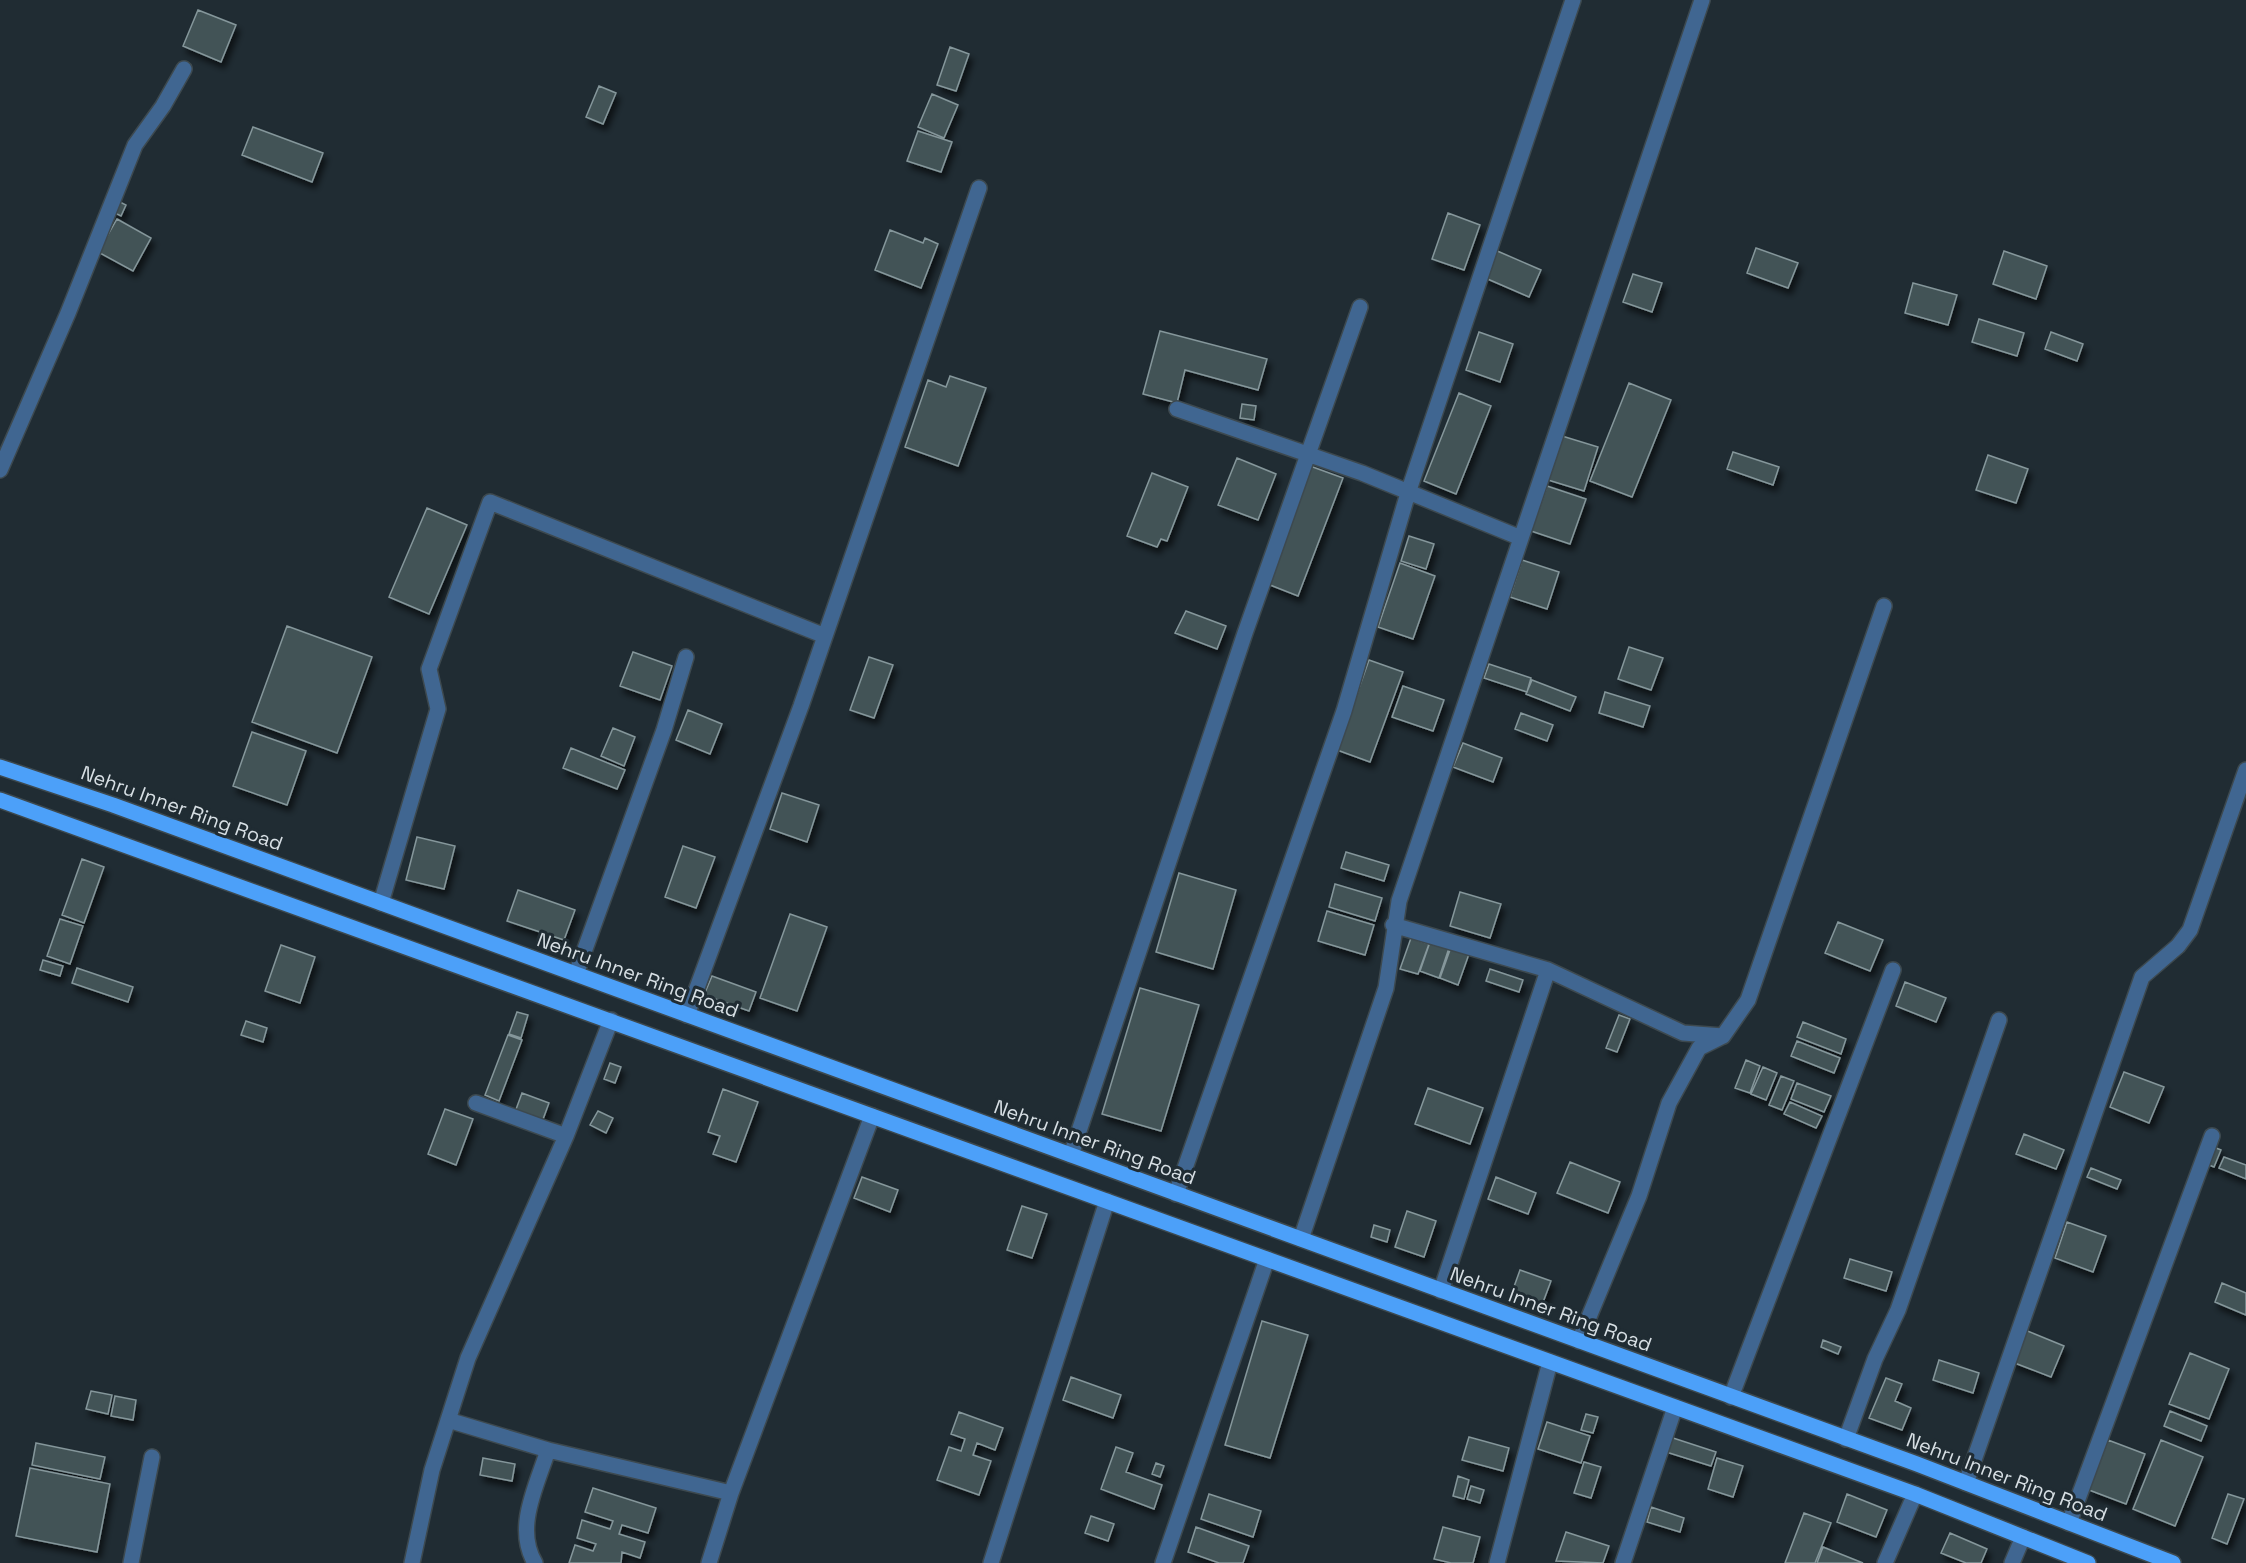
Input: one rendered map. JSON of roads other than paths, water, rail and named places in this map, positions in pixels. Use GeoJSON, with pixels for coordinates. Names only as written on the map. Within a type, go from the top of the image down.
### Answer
{"type":"FeatureCollection","features":[{"type":"Feature","properties":{"kind":"main road","name":"Nehru Inner Ring Road"},"geometry":{"type":"LineString","coordinates":[[0,767],[113,805],[1301,1239],[1966,1483],[2173,1563]]}},
{"type":"Feature","properties":{"kind":"main road"},"geometry":{"type":"LineString","coordinates":[[0,800],[1915,1494],[2088,1563]]}},
{"type":"Feature","properties":{"kind":"street"},"geometry":{"type":"LineString","coordinates":[[1176,1194],[1344,711],[1408,493],[1573,0]]}},
{"type":"Feature","properties":{"kind":"street"},"geometry":{"type":"LineString","coordinates":[[1301,1239],[1386,988],[1398,901],[1702,0]]}},
{"type":"Feature","properties":{"kind":"street"},"geometry":{"type":"LineString","coordinates":[[0,470],[68,313],[135,145],[163,106],[184,69]]}},
{"type":"Feature","properties":{"kind":"street"},"geometry":{"type":"LineString","coordinates":[[687,1015],[825,636],[979,188]]}},
{"type":"Feature","properties":{"kind":"street"},"geometry":{"type":"LineString","coordinates":[[1071,1155],[1245,633],[1360,307]]}},
{"type":"Feature","properties":{"kind":"street"},"geometry":{"type":"LineString","coordinates":[[1177,409],[1307,456],[1362,473],[1521,538]]}},
{"type":"Feature","properties":{"kind":"street"},"geometry":{"type":"LineString","coordinates":[[381,903],[438,710],[429,669],[490,502],[825,636]]}},
{"type":"Feature","properties":{"kind":"street"},"geometry":{"type":"LineString","coordinates":[[1579,1341],[1639,1196],[1669,1103],[1699,1048],[1723,1036],[1748,1000],[1884,606]]}},
{"type":"Feature","properties":{"kind":"street"},"geometry":{"type":"LineString","coordinates":[[576,974],[664,730],[686,657]]}},
{"type":"Feature","properties":{"kind":"street"},"geometry":{"type":"LineString","coordinates":[[1966,1483],[2142,977],[2178,945],[2190,930],[2246,770]]}},
{"type":"Feature","properties":{"kind":"street"},"geometry":{"type":"LineString","coordinates":[[1393,925],[1548,970],[1683,1033],[1723,1036]]}},
{"type":"Feature","properties":{"kind":"street"},"geometry":{"type":"LineString","coordinates":[[1441,1291],[1548,970]]}},
{"type":"Feature","properties":{"kind":"street"},"geometry":{"type":"LineString","coordinates":[[1731,1397],[1893,970]]}},
{"type":"Feature","properties":{"kind":"street"},"geometry":{"type":"LineString","coordinates":[[412,1563],[432,1470],[468,1358],[566,1136],[611,1020]]}},
{"type":"Feature","properties":{"kind":"street"},"geometry":{"type":"LineString","coordinates":[[1846,1439],[1875,1359],[1898,1310],[2000,1020]]}},
{"type":"Feature","properties":{"kind":"street"},"geometry":{"type":"LineString","coordinates":[[476,1103],[566,1136]]}},
{"type":"Feature","properties":{"kind":"street"},"geometry":{"type":"LineString","coordinates":[[709,1563],[730,1493],[872,1116]]}},
{"type":"Feature","properties":{"kind":"street"},"geometry":{"type":"LineString","coordinates":[[2068,1523],[2212,1136]]}},
{"type":"Feature","properties":{"kind":"street"},"geometry":{"type":"LineString","coordinates":[[990,1563],[1107,1202]]}},
{"type":"Feature","properties":{"kind":"street"},"geometry":{"type":"LineString","coordinates":[[1163,1563],[1267,1259]]}},
{"type":"Feature","properties":{"kind":"street"},"geometry":{"type":"LineString","coordinates":[[1497,1563],[1550,1362]]}},
{"type":"Feature","properties":{"kind":"street"},"geometry":{"type":"LineString","coordinates":[[1623,1563],[1675,1407]]}},
{"type":"Feature","properties":{"kind":"street"},"geometry":{"type":"LineString","coordinates":[[448,1420],[548,1450],[730,1493]]}},
{"type":"Feature","properties":{"kind":"street"},"geometry":{"type":"LineString","coordinates":[[535,1563],[528,1550],[526,1522],[548,1450]]}},
{"type":"Feature","properties":{"kind":"street"},"geometry":{"type":"LineString","coordinates":[[131,1563],[152,1456]]}},
{"type":"Feature","properties":{"kind":"street"},"geometry":{"type":"LineString","coordinates":[[1885,1563],[1915,1494]]}},
{"type":"Feature","properties":{"kind":"street"},"geometry":{"type":"LineString","coordinates":[[2012,1563],[2023,1537]]}}]}
